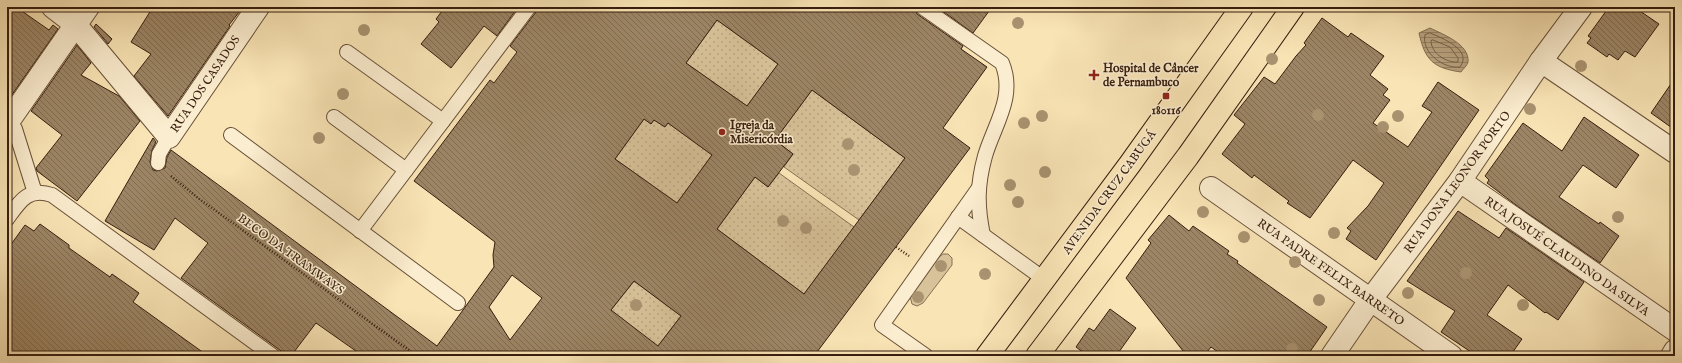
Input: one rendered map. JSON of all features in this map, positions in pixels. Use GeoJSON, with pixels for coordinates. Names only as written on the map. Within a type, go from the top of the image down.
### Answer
{"type":"FeatureCollection","features":[{"type":"Feature","properties":{"kind":"main road","name":"AVENIDA CRUZ CABUGÁ"},"geometry":{"type":"LineString","coordinates":[[987,356],[1130,164],[1242,7]]}},
{"type":"Feature","properties":{"kind":"main road"},"geometry":{"type":"LineString","coordinates":[[1038,356],[1188,156],[1293,7]]}},
{"type":"Feature","properties":{"kind":"street"},"geometry":{"type":"LineString","coordinates":[[53,7],[82,16],[170,137]]}},
{"type":"Feature","properties":{"kind":"street","name":"RUA DOS CASADOS"},"geometry":{"type":"LineString","coordinates":[[170,137],[257,7]]}},
{"type":"Feature","properties":{"kind":"street","name":"RUA DONA LEONOR PORTO"},"geometry":{"type":"LineString","coordinates":[[1332,356],[1371,299],[1460,181],[1541,61],[1581,7]]}},
{"type":"Feature","properties":{"kind":"street"},"geometry":{"type":"LineString","coordinates":[[8,121],[82,16]]}},
{"type":"Feature","properties":{"kind":"street"},"geometry":{"type":"LineString","coordinates":[[1541,61],[1675,152]]}},
{"type":"Feature","properties":{"kind":"street","name":"RUA JOSUÉ CLAUDINO DA SILVA"},"geometry":{"type":"LineString","coordinates":[[1460,181],[1675,330]]}},
{"type":"Feature","properties":{"kind":"street","name":"RUA PADRE FELIX BARRETO"},"geometry":{"type":"LineString","coordinates":[[1211,188],[1451,356]]}},
{"type":"Feature","properties":{"kind":"street"},"geometry":{"type":"LineString","coordinates":[[1672,356],[1675,351]]}},
{"type":"Feature","properties":{"kind":"lane"},"geometry":{"type":"LineString","coordinates":[[360,231],[529,7]]}},
{"type":"Feature","properties":{"kind":"lane"},"geometry":{"type":"LineString","coordinates":[[922,7],[1002,63],[1006,72],[1007,87],[1005,100],[998,125],[985,155],[978,189],[978,214],[983,235]]}},
{"type":"Feature","properties":{"kind":"lane"},"geometry":{"type":"LineString","coordinates":[[347,52],[443,121]]}},
{"type":"Feature","properties":{"kind":"lane"},"geometry":{"type":"LineString","coordinates":[[334,117],[406,170]]}},
{"type":"Feature","properties":{"kind":"lane"},"geometry":{"type":"LineString","coordinates":[[8,121],[16,129],[35,192]]}},
{"type":"Feature","properties":{"kind":"lane"},"geometry":{"type":"LineString","coordinates":[[231,134],[458,303]]}},
{"type":"Feature","properties":{"kind":"lane","name":"RUA DOS CASADOS"},"geometry":{"type":"LineString","coordinates":[[158,163],[159,154],[170,137]]}},
{"type":"Feature","properties":{"kind":"lane"},"geometry":{"type":"LineString","coordinates":[[926,356],[882,325],[978,189]]}},
{"type":"Feature","properties":{"kind":"lane"},"geometry":{"type":"LineString","coordinates":[[7,219],[27,195],[35,192],[44,192],[52,195],[273,356]]}},
{"type":"Feature","properties":{"kind":"lane"},"geometry":{"type":"LineString","coordinates":[[958,217],[1044,279]]}},
{"type":"Feature","properties":{"kind":"path","name":"BECO DA TRAMWAYS"},"geometry":{"type":"LineString","coordinates":[[158,163],[160,167],[198,198],[417,356]]}},
{"type":"Feature","properties":{"kind":"shaded area"},"geometry":{"type":"Polygon","coordinates":[[[717,20],[778,64],[747,106],[686,63],[717,20]]]}},
{"type":"Feature","properties":{"kind":"shaded area"},"geometry":{"type":"Polygon","coordinates":[[[812,90],[905,158],[859,220],[784,167],[793,154],[775,140],[812,90]]]}},
{"type":"Feature","properties":{"kind":"shaded area"},"geometry":{"type":"Polygon","coordinates":[[[644,119],[651,124],[654,120],[665,127],[668,123],[712,155],[677,203],[615,159],[644,119]]]}},
{"type":"Feature","properties":{"kind":"shaded area"},"geometry":{"type":"Polygon","coordinates":[[[779,173],[854,227],[804,294],[717,229],[755,177],[768,187],[779,173]]]}},
{"type":"Feature","properties":{"kind":"shaded area"},"geometry":{"type":"Polygon","coordinates":[[[943,254],[948,254],[952,258],[952,265],[923,303],[917,306],[912,304],[910,296],[939,257],[943,254]]]}},
{"type":"Feature","properties":{"kind":"shaded area"},"geometry":{"type":"Polygon","coordinates":[[[634,281],[681,316],[651,355],[611,310],[634,281]]]}},
{"type":"Feature","properties":{"kind":"water"},"geometry":{"type":"Polygon","coordinates":[[[1430,28],[1454,40],[1465,50],[1468,62],[1461,72],[1443,68],[1432,61],[1428,56],[1424,50],[1419,33],[1430,28]]]}},
{"type":"Feature","properties":{"kind":"building"},"geometry":{"type":"Polygon","coordinates":[[[7,7],[16,7],[49,30],[53,25],[58,29],[11,96],[7,94],[7,7]]]}},
{"type":"Feature","properties":{"kind":"building"},"geometry":{"type":"Polygon","coordinates":[[[153,7],[243,7],[229,25],[230,26],[168,116],[134,76],[151,54],[131,42],[153,7]]]}},
{"type":"Feature","properties":{"kind":"building"},"geometry":{"type":"Polygon","coordinates":[[[445,7],[518,7],[497,36],[484,26],[451,68],[421,44],[439,22],[436,19],[445,7]]]}},
{"type":"Feature","properties":{"kind":"building"},"geometry":{"type":"Polygon","coordinates":[[[537,7],[914,7],[917,14],[963,46],[961,49],[987,67],[943,128],[970,148],[814,356],[363,356],[316,323],[291,356],[288,356],[181,278],[208,243],[175,218],[154,250],[105,221],[153,138],[156,142],[152,150],[150,162],[153,170],[157,171],[165,168],[167,157],[171,150],[437,346],[494,267],[493,255],[495,242],[414,181],[490,80],[494,83],[517,52],[510,46],[536,12],[537,7]],[[717,20],[686,63],[747,106],[778,64],[717,20]],[[812,90],[775,140],[793,154],[768,187],[755,177],[717,229],[804,294],[905,158],[812,90]],[[644,119],[615,159],[677,203],[712,155],[668,123],[665,127],[654,120],[651,124],[644,119]],[[512,275],[489,307],[510,340],[542,298],[512,275]],[[634,281],[611,310],[658,346],[681,316],[634,281]]]}},
{"type":"Feature","properties":{"kind":"building"},"geometry":{"type":"Polygon","coordinates":[[[937,7],[992,7],[973,33],[937,7]]]}},
{"type":"Feature","properties":{"kind":"building"},"geometry":{"type":"Polygon","coordinates":[[[1609,7],[1634,7],[1659,24],[1635,57],[1625,51],[1618,60],[1609,54],[1607,57],[1587,43],[1591,38],[1588,36],[1609,7]]]}},
{"type":"Feature","properties":{"kind":"building"},"geometry":{"type":"Polygon","coordinates":[[[1322,18],[1348,37],[1351,33],[1384,56],[1370,75],[1388,89],[1383,95],[1390,100],[1373,123],[1408,147],[1432,112],[1422,106],[1438,82],[1479,110],[1376,260],[1346,239],[1351,231],[1347,228],[1368,206],[1384,183],[1353,160],[1310,218],[1287,203],[1289,201],[1254,175],[1252,178],[1222,154],[1245,124],[1234,115],[1264,77],[1275,84],[1306,45],[1304,43],[1322,18]]]}},
{"type":"Feature","properties":{"kind":"building"},"geometry":{"type":"Polygon","coordinates":[[[96,24],[112,39],[108,44],[94,27],[96,24]]]}},
{"type":"Feature","properties":{"kind":"building"},"geometry":{"type":"Polygon","coordinates":[[[77,45],[91,63],[81,75],[119,96],[140,121],[77,201],[37,171],[36,168],[62,135],[31,111],[77,45]]]}},
{"type":"Feature","properties":{"kind":"building"},"geometry":{"type":"Polygon","coordinates":[[[1675,78],[1675,130],[1651,113],[1675,78]]]}},
{"type":"Feature","properties":{"kind":"building"},"geometry":{"type":"Polygon","coordinates":[[[1584,117],[1639,155],[1616,188],[1583,165],[1559,197],[1599,224],[1600,222],[1619,236],[1600,263],[1520,208],[1487,183],[1489,180],[1485,176],[1523,123],[1562,151],[1584,117]]]}},
{"type":"Feature","properties":{"kind":"building"},"geometry":{"type":"Polygon","coordinates":[[[1458,211],[1499,238],[1506,228],[1584,282],[1558,320],[1546,312],[1545,313],[1508,285],[1487,315],[1522,339],[1510,356],[1477,356],[1441,332],[1455,311],[1407,281],[1458,211]]]}},
{"type":"Feature","properties":{"kind":"building"},"geometry":{"type":"Polygon","coordinates":[[[1169,215],[1189,231],[1193,226],[1229,251],[1227,254],[1238,261],[1237,263],[1327,327],[1307,356],[1224,356],[1211,347],[1204,356],[1187,356],[1126,278],[1151,243],[1148,240],[1169,215]]]}},
{"type":"Feature","properties":{"kind":"building"},"geometry":{"type":"Polygon","coordinates":[[[40,224],[69,245],[69,248],[110,277],[112,274],[139,293],[133,302],[208,356],[7,356],[7,250],[25,225],[34,231],[40,224]]]}},
{"type":"Feature","properties":{"kind":"building"},"geometry":{"type":"Polygon","coordinates":[[[1110,309],[1136,328],[1116,356],[1088,356],[1076,347],[1089,328],[1094,331],[1110,309]]]}},
{"type":"Feature","properties":{"kind":"place","name":"Hospital de Câncer de Pernambuco"},"geometry":{"type":"Point","coordinates":[1094,75]}},
{"type":"Feature","properties":{"kind":"place","name":"180116"},"geometry":{"type":"Point","coordinates":[1166,96]}},
{"type":"Feature","properties":{"kind":"place","name":"Igreja da Misericórdia"},"geometry":{"type":"Point","coordinates":[722,132]}}]}
